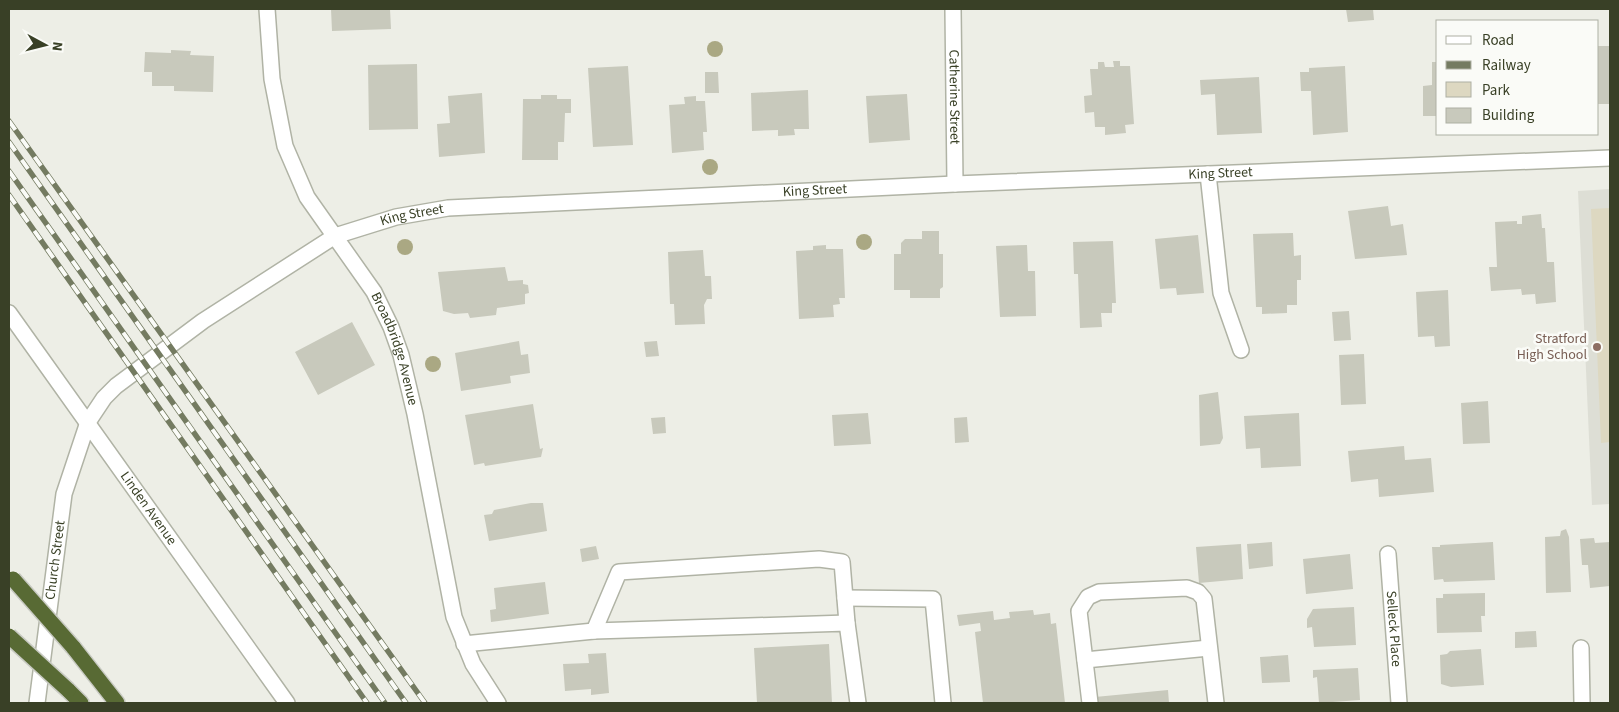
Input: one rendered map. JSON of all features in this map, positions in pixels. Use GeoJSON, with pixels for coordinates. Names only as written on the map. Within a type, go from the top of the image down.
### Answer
{"type":"FeatureCollection","features":[{"type":"Feature","properties":{"kind":"highway"},"geometry":{"type":"LineString","coordinates":[[11,576],[73,647],[117,703]]}},
{"type":"Feature","properties":{"kind":"highway"},"geometry":{"type":"LineString","coordinates":[[9,636],[81,703]]}},
{"type":"Feature","properties":{"kind":"street","name":"Broadbridge Avenue"},"geometry":{"type":"LineString","coordinates":[[267,9],[272,79],[286,146],[307,197],[374,292],[402,355],[447,587],[464,644],[498,703]]}},
{"type":"Feature","properties":{"kind":"street","name":"Catherine Street"},"geometry":{"type":"LineString","coordinates":[[953,9],[955,184]]}},
{"type":"Feature","properties":{"kind":"street","name":"King Street"},"geometry":{"type":"LineString","coordinates":[[88,422],[104,398],[116,386],[203,321],[335,236],[396,217],[448,208],[955,184],[1610,158]]}},
{"type":"Feature","properties":{"kind":"street"},"geometry":{"type":"LineString","coordinates":[[1208,174],[1221,293],[1241,350]]}},
{"type":"Feature","properties":{"kind":"street","name":"Linden Avenue"},"geometry":{"type":"LineString","coordinates":[[9,313],[287,703]]}},
{"type":"Feature","properties":{"kind":"street","name":"Church Street"},"geometry":{"type":"LineString","coordinates":[[37,703],[64,494],[88,422]]}},
{"type":"Feature","properties":{"kind":"street","name":"Selleck Place"},"geometry":{"type":"LineString","coordinates":[[1388,554],[1399,703]]}},
{"type":"Feature","properties":{"kind":"street"},"geometry":{"type":"LineString","coordinates":[[594,631],[619,572],[819,559],[842,562],[847,623],[858,703]]}},
{"type":"Feature","properties":{"kind":"street"},"geometry":{"type":"LineString","coordinates":[[1090,703],[1079,612],[1088,598],[1099,592],[1187,588],[1198,592],[1204,599],[1216,703]]}},
{"type":"Feature","properties":{"kind":"street"},"geometry":{"type":"LineString","coordinates":[[845,598],[933,599],[943,703]]}},
{"type":"Feature","properties":{"kind":"street"},"geometry":{"type":"LineString","coordinates":[[464,644],[594,631],[847,623]]}},
{"type":"Feature","properties":{"kind":"street"},"geometry":{"type":"LineString","coordinates":[[1085,660],[1209,648]]}},
{"type":"Feature","properties":{"kind":"street"},"geometry":{"type":"LineString","coordinates":[[1581,648],[1582,703]]}},
{"type":"Feature","properties":{"kind":"shaded area","name":"Stratford High School"},"geometry":{"type":"Polygon","coordinates":[[[1610,189],[1610,504],[1592,505],[1578,191],[1610,189]]]}},
{"type":"Feature","properties":{"kind":"green space"},"geometry":{"type":"Polygon","coordinates":[[[1610,208],[1610,442],[1601,443],[1591,209],[1610,208]]]}},
{"type":"Feature","properties":{"kind":"building"},"geometry":{"type":"Polygon","coordinates":[[[331,9],[390,9],[391,29],[332,31],[331,9]]]}},
{"type":"Feature","properties":{"kind":"building"},"geometry":{"type":"Polygon","coordinates":[[[1346,9],[1373,9],[1374,20],[1348,22],[1346,9]]]}},
{"type":"Feature","properties":{"kind":"building"},"geometry":{"type":"Polygon","coordinates":[[[1599,46],[1610,46],[1610,104],[1599,104],[1599,46]]]}},
{"type":"Feature","properties":{"kind":"building"},"geometry":{"type":"Polygon","coordinates":[[[171,50],[191,51],[190,55],[214,56],[213,92],[174,91],[174,86],[152,86],[152,72],[144,72],[145,52],[171,53],[171,50]]]}},
{"type":"Feature","properties":{"kind":"building"},"geometry":{"type":"Polygon","coordinates":[[[1113,61],[1120,61],[1120,66],[1130,66],[1134,124],[1125,125],[1126,133],[1105,135],[1105,127],[1095,127],[1094,112],[1085,113],[1084,96],[1092,95],[1090,69],[1098,69],[1098,62],[1104,62],[1105,67],[1114,67],[1113,61]]]}},
{"type":"Feature","properties":{"kind":"building"},"geometry":{"type":"Polygon","coordinates":[[[1432,62],[1436,62],[1436,116],[1423,116],[1423,86],[1432,85],[1432,62]]]}},
{"type":"Feature","properties":{"kind":"building"},"geometry":{"type":"Polygon","coordinates":[[[417,64],[418,129],[369,130],[368,65],[417,64]]]}},
{"type":"Feature","properties":{"kind":"building"},"geometry":{"type":"Polygon","coordinates":[[[628,66],[633,145],[593,147],[588,68],[628,66]]]}},
{"type":"Feature","properties":{"kind":"building"},"geometry":{"type":"Polygon","coordinates":[[[1345,66],[1348,132],[1313,135],[1311,91],[1301,91],[1300,72],[1309,72],[1309,68],[1345,66]]]}},
{"type":"Feature","properties":{"kind":"building"},"geometry":{"type":"Polygon","coordinates":[[[705,72],[718,72],[719,93],[705,93],[705,72]]]}},
{"type":"Feature","properties":{"kind":"building"},"geometry":{"type":"Polygon","coordinates":[[[1259,77],[1262,133],[1217,135],[1215,94],[1201,95],[1200,80],[1259,77]]]}},
{"type":"Feature","properties":{"kind":"building"},"geometry":{"type":"Polygon","coordinates":[[[808,90],[809,129],[794,129],[795,135],[778,136],[778,130],[752,131],[751,93],[808,90]]]}},
{"type":"Feature","properties":{"kind":"building"},"geometry":{"type":"Polygon","coordinates":[[[482,93],[485,153],[439,157],[437,124],[450,123],[448,96],[482,93]]]}},
{"type":"Feature","properties":{"kind":"building"},"geometry":{"type":"Polygon","coordinates":[[[907,94],[910,140],[869,143],[866,96],[907,94]]]}},
{"type":"Feature","properties":{"kind":"building"},"geometry":{"type":"Polygon","coordinates":[[[541,95],[557,95],[557,99],[571,99],[571,113],[565,113],[564,142],[558,142],[558,160],[522,160],[523,99],[541,99],[541,95]]]}},
{"type":"Feature","properties":{"kind":"building"},"geometry":{"type":"Polygon","coordinates":[[[696,96],[696,101],[705,101],[707,132],[703,132],[704,150],[672,153],[669,105],[685,104],[684,97],[696,96]]]}},
{"type":"Feature","properties":{"kind":"building"},"geometry":{"type":"Polygon","coordinates":[[[1388,206],[1391,226],[1403,224],[1407,255],[1355,259],[1348,211],[1388,206]]]}},
{"type":"Feature","properties":{"kind":"building"},"geometry":{"type":"Polygon","coordinates":[[[1541,214],[1542,228],[1545,228],[1547,262],[1554,262],[1556,302],[1536,304],[1535,294],[1522,295],[1521,289],[1491,291],[1489,267],[1497,267],[1495,222],[1517,221],[1517,224],[1522,224],[1522,216],[1541,214]]]}},
{"type":"Feature","properties":{"kind":"building"},"geometry":{"type":"Polygon","coordinates":[[[922,231],[939,231],[939,254],[943,254],[943,287],[940,289],[940,298],[910,298],[910,290],[894,290],[894,254],[901,254],[901,243],[905,239],[922,239],[922,231]]]}},
{"type":"Feature","properties":{"kind":"building"},"geometry":{"type":"Polygon","coordinates":[[[1293,233],[1294,256],[1301,255],[1301,280],[1297,280],[1297,305],[1287,305],[1287,313],[1262,314],[1262,307],[1256,307],[1253,234],[1293,233]]]}},
{"type":"Feature","properties":{"kind":"building"},"geometry":{"type":"Polygon","coordinates":[[[1198,235],[1204,293],[1177,295],[1176,288],[1160,289],[1155,239],[1198,235]]]}},
{"type":"Feature","properties":{"kind":"building"},"geometry":{"type":"Polygon","coordinates":[[[1113,241],[1116,303],[1112,303],[1112,313],[1101,313],[1102,327],[1080,328],[1078,274],[1074,274],[1073,242],[1113,241]]]}},
{"type":"Feature","properties":{"kind":"building"},"geometry":{"type":"Polygon","coordinates":[[[826,245],[826,249],[843,249],[845,298],[839,298],[840,304],[833,305],[834,317],[799,319],[796,251],[813,250],[813,246],[826,245]]]}},
{"type":"Feature","properties":{"kind":"building"},"geometry":{"type":"Polygon","coordinates":[[[1027,245],[1028,271],[1035,271],[1036,316],[1000,317],[996,246],[1027,245]]]}},
{"type":"Feature","properties":{"kind":"building"},"geometry":{"type":"Polygon","coordinates":[[[703,250],[705,276],[711,276],[712,299],[707,299],[704,305],[705,324],[675,325],[674,304],[670,304],[668,252],[703,250]]]}},
{"type":"Feature","properties":{"kind":"building"},"geometry":{"type":"Polygon","coordinates":[[[505,267],[508,281],[523,280],[523,284],[528,285],[529,293],[525,294],[525,304],[497,308],[496,315],[470,318],[468,313],[454,314],[443,311],[438,272],[505,267]]]}},
{"type":"Feature","properties":{"kind":"building"},"geometry":{"type":"Polygon","coordinates":[[[1448,290],[1450,346],[1435,347],[1434,336],[1418,337],[1416,292],[1448,290]]]}},
{"type":"Feature","properties":{"kind":"building"},"geometry":{"type":"Polygon","coordinates":[[[1349,311],[1351,340],[1334,341],[1332,312],[1349,311]]]}},
{"type":"Feature","properties":{"kind":"building"},"geometry":{"type":"Polygon","coordinates":[[[352,322],[375,365],[318,395],[295,352],[352,322]]]}},
{"type":"Feature","properties":{"kind":"building"},"geometry":{"type":"Polygon","coordinates":[[[519,341],[521,355],[528,354],[530,373],[510,376],[511,383],[461,391],[455,353],[519,341]]]}},
{"type":"Feature","properties":{"kind":"building"},"geometry":{"type":"Polygon","coordinates":[[[657,341],[659,356],[646,357],[644,342],[657,341]]]}},
{"type":"Feature","properties":{"kind":"building"},"geometry":{"type":"Polygon","coordinates":[[[1364,354],[1366,404],[1341,405],[1339,355],[1364,354]]]}},
{"type":"Feature","properties":{"kind":"building"},"geometry":{"type":"Polygon","coordinates":[[[1218,392],[1223,438],[1220,444],[1200,446],[1199,395],[1218,392]]]}},
{"type":"Feature","properties":{"kind":"building"},"geometry":{"type":"Polygon","coordinates":[[[1488,401],[1490,443],[1463,444],[1461,403],[1488,401]]]}},
{"type":"Feature","properties":{"kind":"building"},"geometry":{"type":"Polygon","coordinates":[[[533,404],[540,449],[543,448],[541,457],[485,466],[484,463],[474,465],[465,415],[533,404]]]}},
{"type":"Feature","properties":{"kind":"building"},"geometry":{"type":"Polygon","coordinates":[[[868,413],[871,444],[834,446],[832,415],[868,413]]]}},
{"type":"Feature","properties":{"kind":"building"},"geometry":{"type":"Polygon","coordinates":[[[1299,413],[1301,466],[1261,468],[1260,448],[1246,449],[1244,416],[1299,413]]]}},
{"type":"Feature","properties":{"kind":"building"},"geometry":{"type":"Polygon","coordinates":[[[665,417],[666,433],[653,434],[651,418],[665,417]]]}},
{"type":"Feature","properties":{"kind":"building"},"geometry":{"type":"Polygon","coordinates":[[[967,417],[969,442],[955,443],[954,418],[967,417]]]}},
{"type":"Feature","properties":{"kind":"building"},"geometry":{"type":"Polygon","coordinates":[[[1404,446],[1405,460],[1431,458],[1434,492],[1379,497],[1378,479],[1351,482],[1348,451],[1404,446]]]}},
{"type":"Feature","properties":{"kind":"building"},"geometry":{"type":"Polygon","coordinates":[[[531,503],[543,503],[547,531],[489,541],[484,515],[492,514],[494,510],[531,503]]]}},
{"type":"Feature","properties":{"kind":"building"},"geometry":{"type":"Polygon","coordinates":[[[1566,529],[1569,537],[1571,592],[1546,593],[1545,537],[1560,536],[1561,531],[1566,529]]]}},
{"type":"Feature","properties":{"kind":"building"},"geometry":{"type":"Polygon","coordinates":[[[1594,538],[1595,543],[1610,542],[1610,586],[1590,588],[1588,565],[1582,565],[1580,539],[1594,538]]]}},
{"type":"Feature","properties":{"kind":"building"},"geometry":{"type":"Polygon","coordinates":[[[1272,542],[1273,566],[1249,569],[1247,544],[1272,542]]]}},
{"type":"Feature","properties":{"kind":"building"},"geometry":{"type":"Polygon","coordinates":[[[1493,542],[1495,580],[1444,582],[1443,579],[1434,580],[1432,547],[1493,542]]]}},
{"type":"Feature","properties":{"kind":"building"},"geometry":{"type":"Polygon","coordinates":[[[1241,544],[1243,579],[1199,583],[1196,547],[1241,544]]]}},
{"type":"Feature","properties":{"kind":"building"},"geometry":{"type":"Polygon","coordinates":[[[596,546],[599,559],[582,562],[580,549],[596,546]]]}},
{"type":"Feature","properties":{"kind":"building"},"geometry":{"type":"Polygon","coordinates":[[[1350,554],[1353,589],[1306,594],[1303,559],[1350,554]]]}},
{"type":"Feature","properties":{"kind":"building"},"geometry":{"type":"Polygon","coordinates":[[[545,582],[549,614],[491,622],[490,610],[496,609],[494,588],[545,582]]]}},
{"type":"Feature","properties":{"kind":"building"},"geometry":{"type":"Polygon","coordinates":[[[1485,593],[1485,616],[1481,616],[1482,632],[1437,633],[1436,598],[1443,598],[1443,594],[1485,593]]]}},
{"type":"Feature","properties":{"kind":"building"},"geometry":{"type":"Polygon","coordinates":[[[1354,607],[1356,645],[1314,647],[1312,627],[1307,628],[1307,619],[1313,609],[1354,607]]]}},
{"type":"Feature","properties":{"kind":"building"},"geometry":{"type":"Polygon","coordinates":[[[1033,610],[1034,615],[1050,613],[1051,624],[1056,623],[1065,703],[983,703],[975,632],[981,631],[980,623],[959,626],[957,615],[993,611],[994,620],[1010,618],[1009,612],[1033,610]]]}},
{"type":"Feature","properties":{"kind":"building"},"geometry":{"type":"Polygon","coordinates":[[[1536,631],[1537,647],[1515,648],[1515,632],[1536,631]]]}},
{"type":"Feature","properties":{"kind":"building"},"geometry":{"type":"Polygon","coordinates":[[[829,644],[832,703],[757,703],[754,648],[829,644]]]}},
{"type":"Feature","properties":{"kind":"building"},"geometry":{"type":"Polygon","coordinates":[[[1481,649],[1484,685],[1451,687],[1441,684],[1440,655],[1447,654],[1450,651],[1481,649]]]}},
{"type":"Feature","properties":{"kind":"building"},"geometry":{"type":"Polygon","coordinates":[[[606,653],[609,693],[591,695],[591,689],[565,691],[563,664],[589,663],[588,654],[606,653]]]}},
{"type":"Feature","properties":{"kind":"building"},"geometry":{"type":"Polygon","coordinates":[[[1288,655],[1290,682],[1262,683],[1260,657],[1288,655]]]}},
{"type":"Feature","properties":{"kind":"building"},"geometry":{"type":"Polygon","coordinates":[[[1358,668],[1360,700],[1319,703],[1317,677],[1313,678],[1313,670],[1358,668]]]}},
{"type":"Feature","properties":{"kind":"building"},"geometry":{"type":"Polygon","coordinates":[[[1168,690],[1169,703],[1096,703],[1095,697],[1168,690]]]}},
{"type":"Feature","properties":{"kind":"railway"},"geometry":{"type":"LineString","coordinates":[[9,121],[425,703]]}},
{"type":"Feature","properties":{"kind":"railway"},"geometry":{"type":"LineString","coordinates":[[9,142],[406,703]]}},
{"type":"Feature","properties":{"kind":"railway"},"geometry":{"type":"LineString","coordinates":[[9,171],[385,703]]}},
{"type":"Feature","properties":{"kind":"railway"},"geometry":{"type":"LineString","coordinates":[[9,195],[367,703]]}},
{"type":"Feature","properties":{"kind":"place","name":"Stratford High School"},"geometry":{"type":"Point","coordinates":[1597,347]}}]}
